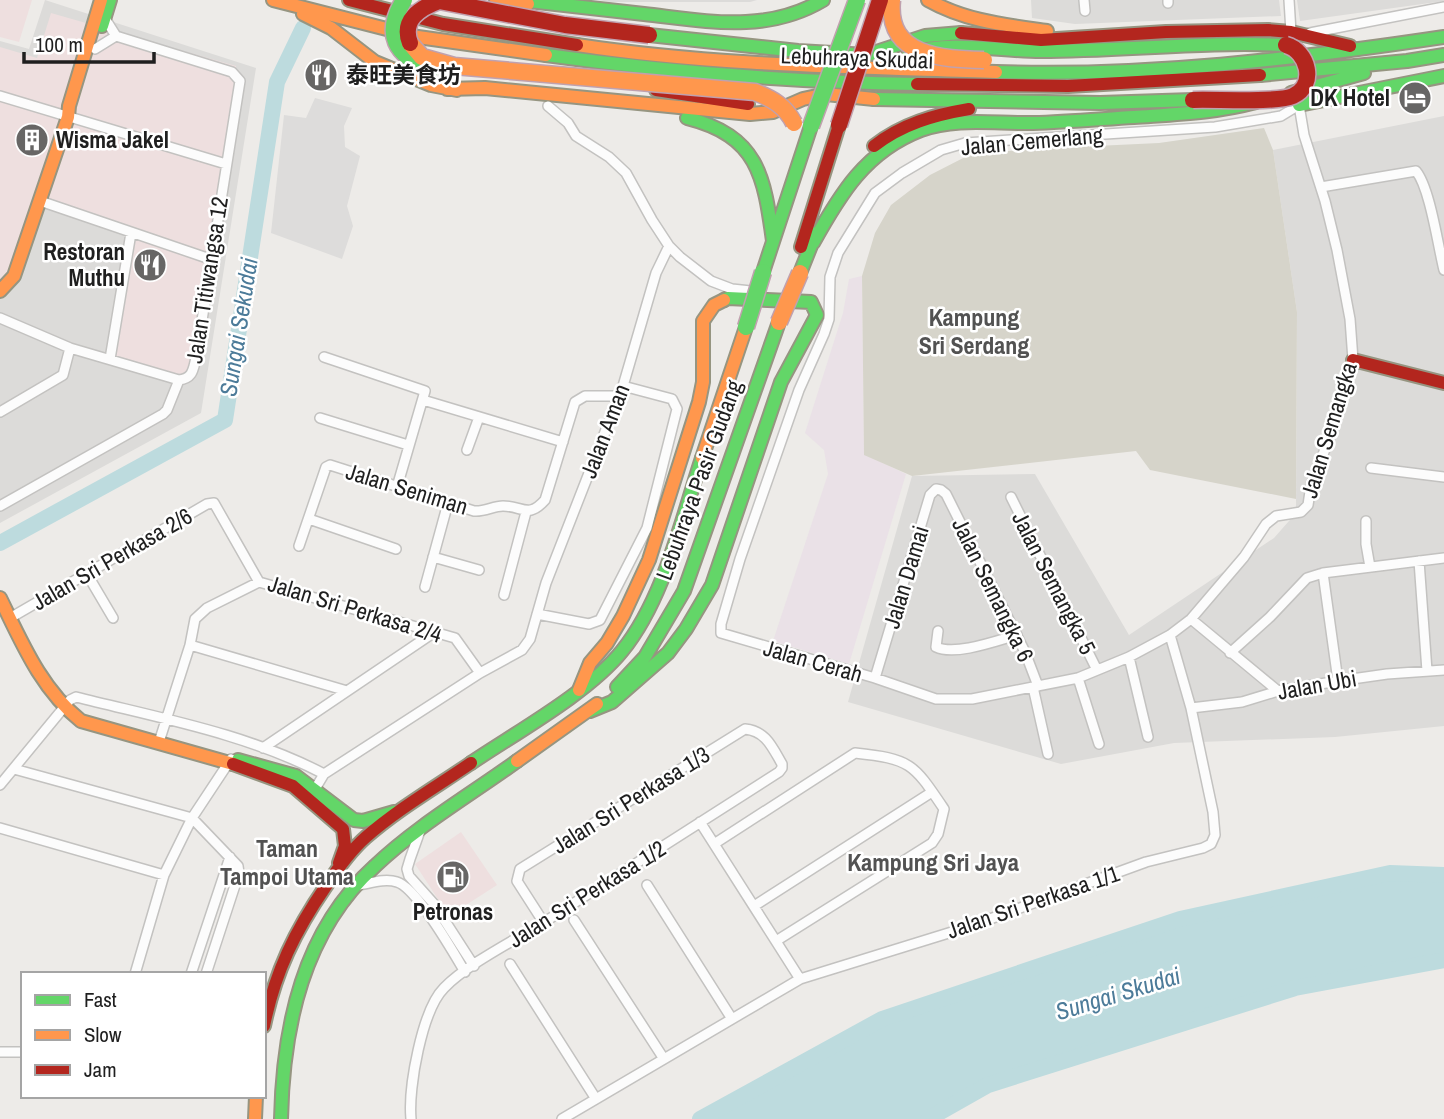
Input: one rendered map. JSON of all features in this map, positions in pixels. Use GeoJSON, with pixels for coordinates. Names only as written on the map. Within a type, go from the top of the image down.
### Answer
{"type":"FeatureCollection","features":[{"type":"Feature","properties":{"kind":"main road"},"geometry":{"type":"LineString","coordinates":[[0,291],[14,276],[68,117],[101,0]]}},
{"type":"Feature","properties":{"kind":"main road"},"geometry":{"type":"LineString","coordinates":[[68,117],[77,108],[110,0]]}},
{"type":"Feature","properties":{"kind":"main road","name":"Lebuhraya Skudai"},"geometry":{"type":"LineString","coordinates":[[349,0],[443,24],[618,51],[788,65],[1049,74],[1196,66],[1368,49],[1444,37]]}},
{"type":"Feature","properties":{"kind":"main road"},"geometry":{"type":"LineString","coordinates":[[404,0],[394,21],[393,33],[400,52],[417,64],[448,71],[639,88],[755,105],[773,102],[799,91],[838,83]]}},
{"type":"Feature","properties":{"kind":"main road"},"geometry":{"type":"LineString","coordinates":[[496,0],[640,17],[732,24],[766,23],[789,18],[823,0]]}},
{"type":"Feature","properties":{"kind":"main road"},"geometry":{"type":"LineString","coordinates":[[520,0],[732,24]]}},
{"type":"Feature","properties":{"kind":"main road","name":"Lebuhraya Pasir Gudang"},"geometry":{"type":"LineString","coordinates":[[266,1016],[271,991],[303,919],[337,870],[365,838],[579,690],[621,652],[643,620],[661,580],[811,126],[857,0]]}},
{"type":"Feature","properties":{"kind":"main road","name":"Lebuhraya Pasir Gudang"},"geometry":{"type":"LineString","coordinates":[[281,1119],[292,1008],[321,934],[353,887],[376,863],[590,711],[623,682],[645,657],[684,591],[797,273],[839,125],[880,0]]}},
{"type":"Feature","properties":{"kind":"main road"},"geometry":{"type":"LineString","coordinates":[[892,0],[892,20],[910,48],[923,55],[946,59],[1101,57],[1294,37]]}},
{"type":"Feature","properties":{"kind":"main road"},"geometry":{"type":"LineString","coordinates":[[928,0],[943,10],[961,16],[1081,36]]}},
{"type":"Feature","properties":{"kind":"main road"},"geometry":{"type":"LineString","coordinates":[[276,1],[331,28],[375,62],[431,85],[548,106],[680,117],[706,121],[723,129],[748,153],[761,176],[773,241]]}},
{"type":"Feature","properties":{"kind":"main road","name":"Lebuhraya Skudai"},"geometry":{"type":"LineString","coordinates":[[276,1],[418,37],[598,62],[838,83],[1068,86],[1233,78],[1444,55]]}},
{"type":"Feature","properties":{"kind":"main road"},"geometry":{"type":"LineString","coordinates":[[790,190],[796,137],[789,111],[782,104],[755,92],[454,66],[424,58],[413,46],[407,33],[415,10],[439,1],[565,25],[809,52],[867,55],[925,36],[955,32],[1041,40],[1231,30],[1368,49]]}},
{"type":"Feature","properties":{"kind":"main road"},"geometry":{"type":"LineString","coordinates":[[850,67],[953,43],[1020,51],[1206,45],[1294,37]]}},
{"type":"Feature","properties":{"kind":"main road"},"geometry":{"type":"LineString","coordinates":[[813,243],[825,209],[842,180],[881,140],[920,119],[967,109],[1017,105],[1258,98],[1277,100],[1293,96],[1306,83],[1305,60],[1294,37]]}},
{"type":"Feature","properties":{"kind":"main road"},"geometry":{"type":"LineString","coordinates":[[797,273],[838,198],[857,173],[887,149],[922,131],[958,122],[1035,123],[1223,111],[1407,61]]}},
{"type":"Feature","properties":{"kind":"main road"},"geometry":{"type":"LineString","coordinates":[[1299,105],[1444,76]]}},
{"type":"Feature","properties":{"kind":"main road"},"geometry":{"type":"LineString","coordinates":[[447,89],[485,88],[750,114],[773,112],[803,99],[826,94],[882,100],[1017,105]]}},
{"type":"Feature","properties":{"kind":"main road"},"geometry":{"type":"LineString","coordinates":[[1299,105],[1308,88]]}},
{"type":"Feature","properties":{"kind":"main road"},"geometry":{"type":"LineString","coordinates":[[579,690],[590,663],[623,616],[649,560],[699,402],[703,382],[703,321],[714,305],[728,298],[811,302],[817,315],[781,382],[712,584],[686,629],[668,653],[612,702],[590,711]]}},
{"type":"Feature","properties":{"kind":"main road"},"geometry":{"type":"LineString","coordinates":[[1353,360],[1444,383]]}},
{"type":"Feature","properties":{"kind":"main road"},"geometry":{"type":"LineString","coordinates":[[0,598],[49,691],[64,709],[81,721],[228,761],[296,776],[354,820],[363,821],[405,810]]}},
{"type":"Feature","properties":{"kind":"main road"},"geometry":{"type":"LineString","coordinates":[[228,761],[293,786],[343,829],[345,846],[337,870]]}},
{"type":"Feature","properties":{"kind":"main road"},"geometry":{"type":"LineString","coordinates":[[256,1098],[256,1119]]}},
{"type":"Feature","properties":{"kind":"street"},"geometry":{"type":"LineString","coordinates":[[1084,0],[1085,11]]}},
{"type":"Feature","properties":{"kind":"street"},"geometry":{"type":"LineString","coordinates":[[1289,0],[1294,37],[1444,7]]}},
{"type":"Feature","properties":{"kind":"street"},"geometry":{"type":"LineString","coordinates":[[95,49],[117,36],[104,17]]}},
{"type":"Feature","properties":{"kind":"street","name":"Jalan Titiwangsa 12"},"geometry":{"type":"LineString","coordinates":[[0,506],[163,414],[179,380],[187,379],[193,373],[240,81],[232,72],[117,36]]}},
{"type":"Feature","properties":{"kind":"street"},"geometry":{"type":"LineString","coordinates":[[0,96],[226,164]]}},
{"type":"Feature","properties":{"kind":"street","name":"Jalan Semangka"},"geometry":{"type":"LineString","coordinates":[[906,688],[936,699],[972,699],[1078,678],[1129,657],[1170,635],[1191,619],[1244,556],[1266,524],[1276,516],[1301,512],[1308,505],[1311,485],[1333,429],[1353,360],[1348,308],[1337,250],[1299,105]]}},
{"type":"Feature","properties":{"kind":"street","name":"Jalan Cemerlang"},"geometry":{"type":"LineString","coordinates":[[721,634],[721,624],[740,559],[799,390],[829,319],[830,277],[838,253],[875,193],[941,150],[965,143],[1215,127],[1281,116],[1299,105]]}},
{"type":"Feature","properties":{"kind":"street"},"geometry":{"type":"LineString","coordinates":[[548,106],[568,123],[576,136],[609,157],[626,173],[669,246],[696,271],[732,289],[811,297],[828,294]]}},
{"type":"Feature","properties":{"kind":"street"},"geometry":{"type":"LineString","coordinates":[[1321,187],[1416,171],[1421,178],[1428,202],[1444,270]]}},
{"type":"Feature","properties":{"kind":"street"},"geometry":{"type":"LineString","coordinates":[[40,201],[210,259]]}},
{"type":"Feature","properties":{"kind":"street"},"geometry":{"type":"LineString","coordinates":[[110,359],[131,233]]}},
{"type":"Feature","properties":{"kind":"street","name":"Jalan Aman"},"geometry":{"type":"LineString","coordinates":[[480,673],[522,650],[530,639],[546,583],[623,386],[656,273],[669,246]]}},
{"type":"Feature","properties":{"kind":"street"},"geometry":{"type":"LineString","coordinates":[[0,318],[71,348],[179,380]]}},
{"type":"Feature","properties":{"kind":"street"},"geometry":{"type":"LineString","coordinates":[[0,412],[63,375],[71,348]]}},
{"type":"Feature","properties":{"kind":"street"},"geometry":{"type":"LineString","coordinates":[[324,357],[424,390],[397,487]]}},
{"type":"Feature","properties":{"kind":"street"},"geometry":{"type":"LineString","coordinates":[[537,614],[589,624],[600,620],[647,528],[677,409],[676,403],[623,386]]}},
{"type":"Feature","properties":{"kind":"street"},"geometry":{"type":"LineString","coordinates":[[504,595],[526,512],[538,508],[545,500],[575,402],[585,396],[619,396]]}},
{"type":"Feature","properties":{"kind":"street"},"geometry":{"type":"LineString","coordinates":[[423,400],[563,442]]}},
{"type":"Feature","properties":{"kind":"street"},"geometry":{"type":"LineString","coordinates":[[467,450],[479,417]]}},
{"type":"Feature","properties":{"kind":"street"},"geometry":{"type":"LineString","coordinates":[[320,418],[408,445]]}},
{"type":"Feature","properties":{"kind":"street","name":"Jalan Seniman"},"geometry":{"type":"LineString","coordinates":[[299,547],[328,465],[474,511],[482,512],[500,506],[526,512]]}},
{"type":"Feature","properties":{"kind":"street"},"geometry":{"type":"LineString","coordinates":[[1371,468],[1444,477]]}},
{"type":"Feature","properties":{"kind":"street","name":"Jalan Damai"},"geometry":{"type":"LineString","coordinates":[[876,678],[930,495],[936,489],[946,494]]}},
{"type":"Feature","properties":{"kind":"street","name":"Jalan Semangka 6"},"geometry":{"type":"LineString","coordinates":[[946,494],[1017,635],[1036,687],[1048,754]]}},
{"type":"Feature","properties":{"kind":"street","name":"Jalan Semangka 5"},"geometry":{"type":"LineString","coordinates":[[1011,497],[1097,670]]}},
{"type":"Feature","properties":{"kind":"street","name":"Jalan Sri Perkasa 2/6"},"geometry":{"type":"LineString","coordinates":[[10,618],[207,504],[214,503]]}},
{"type":"Feature","properties":{"kind":"street","name":"Jalan Sri Perkasa 2/4"},"geometry":{"type":"LineString","coordinates":[[214,503],[259,582],[455,638],[480,673]]}},
{"type":"Feature","properties":{"kind":"street"},"geometry":{"type":"LineString","coordinates":[[425,587],[448,503]]}},
{"type":"Feature","properties":{"kind":"street"},"geometry":{"type":"LineString","coordinates":[[309,519],[396,549]]}},
{"type":"Feature","properties":{"kind":"street"},"geometry":{"type":"LineString","coordinates":[[1366,521],[1370,567]]}},
{"type":"Feature","properties":{"kind":"street"},"geometry":{"type":"LineString","coordinates":[[433,557],[479,570]]}},
{"type":"Feature","properties":{"kind":"street"},"geometry":{"type":"LineString","coordinates":[[1230,653],[1270,617],[1307,578],[1324,573],[1444,558]]}},
{"type":"Feature","properties":{"kind":"street"},"geometry":{"type":"LineString","coordinates":[[1419,561],[1427,671]]}},
{"type":"Feature","properties":{"kind":"street"},"geometry":{"type":"LineString","coordinates":[[1324,573],[1338,681]]}},
{"type":"Feature","properties":{"kind":"street"},"geometry":{"type":"LineString","coordinates":[[87,574],[113,618]]}},
{"type":"Feature","properties":{"kind":"street"},"geometry":{"type":"LineString","coordinates":[[159,742],[190,645],[195,619],[207,608],[259,582]]}},
{"type":"Feature","properties":{"kind":"street"},"geometry":{"type":"LineString","coordinates":[[1191,619],[1278,691]]}},
{"type":"Feature","properties":{"kind":"street"},"geometry":{"type":"LineString","coordinates":[[263,748],[436,631]]}},
{"type":"Feature","properties":{"kind":"street"},"geometry":{"type":"LineString","coordinates":[[938,631],[936,647],[944,651],[1017,635]]}},
{"type":"Feature","properties":{"kind":"street","name":"Jalan Cerah"},"geometry":{"type":"LineString","coordinates":[[721,634],[906,688]]}},
{"type":"Feature","properties":{"kind":"street","name":"Jalan Sri Perkasa 1/1"},"geometry":{"type":"LineString","coordinates":[[562,1119],[800,979],[968,927],[1146,862],[1210,844],[1215,835],[1209,788],[1191,708],[1170,635]]}},
{"type":"Feature","properties":{"kind":"street"},"geometry":{"type":"LineString","coordinates":[[190,645],[347,691]]}},
{"type":"Feature","properties":{"kind":"street"},"geometry":{"type":"LineString","coordinates":[[1129,657],[1148,737]]}},
{"type":"Feature","properties":{"kind":"street","name":"Jalan Ubi"},"geometry":{"type":"LineString","coordinates":[[1191,708],[1242,702],[1278,691],[1338,681],[1444,670]]}},
{"type":"Feature","properties":{"kind":"street"},"geometry":{"type":"LineString","coordinates":[[315,789],[324,774],[480,673]]}},
{"type":"Feature","properties":{"kind":"street"},"geometry":{"type":"LineString","coordinates":[[1078,678],[1099,744]]}},
{"type":"Feature","properties":{"kind":"street"},"geometry":{"type":"LineString","coordinates":[[0,785],[70,700],[76,697],[263,748],[292,758],[324,774]]}},
{"type":"Feature","properties":{"kind":"street","name":"Jalan Sri Perkasa 1/3"},"geometry":{"type":"LineString","coordinates":[[544,923],[517,881],[520,869],[745,729],[754,730],[768,740],[782,768]]}},
{"type":"Feature","properties":{"kind":"street"},"geometry":{"type":"LineString","coordinates":[[714,844],[855,753],[906,762],[916,770],[944,809],[938,834],[932,843],[776,941]]}},
{"type":"Feature","properties":{"kind":"street"},"geometry":{"type":"LineString","coordinates":[[136,972],[164,875],[192,818],[228,761]]}},
{"type":"Feature","properties":{"kind":"street","name":"Jalan Sri Perkasa 1/2"},"geometry":{"type":"LineString","coordinates":[[411,1119],[416,1061],[433,1003],[444,988],[782,768]]}},
{"type":"Feature","properties":{"kind":"street"},"geometry":{"type":"LineString","coordinates":[[13,769],[192,818],[238,866],[239,873],[207,972]]}},
{"type":"Feature","properties":{"kind":"street"},"geometry":{"type":"LineString","coordinates":[[754,906],[932,792]]}},
{"type":"Feature","properties":{"kind":"street"},"geometry":{"type":"LineString","coordinates":[[700,822],[800,979]]}},
{"type":"Feature","properties":{"kind":"street"},"geometry":{"type":"LineString","coordinates":[[0,828],[164,875]]}},
{"type":"Feature","properties":{"kind":"street"},"geometry":{"type":"LineString","coordinates":[[421,830],[407,869],[409,876],[434,904],[474,966]]}},
{"type":"Feature","properties":{"kind":"street"},"geometry":{"type":"LineString","coordinates":[[192,972],[230,858]]}},
{"type":"Feature","properties":{"kind":"street"},"geometry":{"type":"LineString","coordinates":[[353,887],[387,881],[403,885],[431,918],[465,972]]}},
{"type":"Feature","properties":{"kind":"street"},"geometry":{"type":"LineString","coordinates":[[647,886],[732,1018]]}},
{"type":"Feature","properties":{"kind":"street"},"geometry":{"type":"LineString","coordinates":[[574,920],[664,1059]]}},
{"type":"Feature","properties":{"kind":"street"},"geometry":{"type":"LineString","coordinates":[[510,964],[596,1099]]}},
{"type":"Feature","properties":{"kind":"street"},"geometry":{"type":"LineString","coordinates":[[0,1052],[21,1052]]}},
{"type":"Feature","properties":{"kind":"shaded area"},"geometry":{"type":"Polygon","coordinates":[[[0,0],[32,0],[19,42],[0,37],[0,0]]]}},
{"type":"Feature","properties":{"kind":"shaded area"},"geometry":{"type":"Polygon","coordinates":[[[45,0],[256,68],[201,413],[0,523],[0,41],[29,49],[45,0]]]}},
{"type":"Feature","properties":{"kind":"shaded area"},"geometry":{"type":"Polygon","coordinates":[[[598,0],[757,0],[610,2],[598,0]]]}},
{"type":"Feature","properties":{"kind":"shaded area"},"geometry":{"type":"Polygon","coordinates":[[[1031,0],[1279,0],[1281,16],[1075,24],[1032,18],[1031,0]]]}},
{"type":"Feature","properties":{"kind":"shaded area"},"geometry":{"type":"Polygon","coordinates":[[[1297,0],[1444,0],[1444,1],[1300,21],[1297,0]]]}},
{"type":"Feature","properties":{"kind":"shaded area"},"geometry":{"type":"Polygon","coordinates":[[[51,13],[236,66],[236,82],[190,371],[179,378],[114,357],[135,231],[37,197],[9,273],[0,283],[0,47],[37,58],[51,13]]]}},
{"type":"Feature","properties":{"kind":"shaded area"},"geometry":{"type":"Polygon","coordinates":[[[315,98],[352,108],[344,126],[345,147],[360,156],[347,206],[353,226],[342,259],[271,233],[284,115],[306,118],[315,98]]]}},
{"type":"Feature","properties":{"kind":"shaded area"},"geometry":{"type":"Polygon","coordinates":[[[1444,116],[1444,726],[1335,737],[1174,743],[1061,764],[848,702],[912,476],[1035,474],[1129,635],[1274,538],[1296,513],[1297,312],[1273,150],[1444,116]]]}},
{"type":"Feature","properties":{"kind":"shaded area"},"geometry":{"type":"Polygon","coordinates":[[[1264,128],[1273,150],[1297,312],[1296,499],[1150,470],[1136,451],[912,476],[864,455],[862,276],[875,233],[891,205],[930,175],[971,154],[1159,143],[1264,128]]]}},
{"type":"Feature","properties":{"kind":"shaded area"},"geometry":{"type":"Polygon","coordinates":[[[862,276],[864,454],[906,474],[849,664],[773,641],[828,474],[824,450],[805,433],[843,313],[849,279],[862,276]]]}},
{"type":"Feature","properties":{"kind":"shaded area"},"geometry":{"type":"Polygon","coordinates":[[[461,832],[497,885],[449,916],[415,864],[461,832]]]}},
{"type":"Feature","properties":{"kind":"water","name":"Sungai Skudai"},"geometry":{"type":"Polygon","coordinates":[[[1390,873],[1444,875],[1444,960],[1295,988],[988,1085],[928,1119],[700,1119],[882,1019],[1180,919],[1390,873]]]}},
{"type":"Feature","properties":{"kind":"waterway","name":"Sungai Sekudai"},"geometry":{"type":"LineString","coordinates":[[0,543],[225,420],[277,82],[303,28]]}},
{"type":"Feature","properties":{"kind":"waterway"},"geometry":{"type":"LineString","coordinates":[[700,1119],[882,1019],[1180,919],[1390,873],[1444,875]]}},
{"type":"Feature","properties":{"kind":"waterway"},"geometry":{"type":"LineString","coordinates":[[928,1119],[988,1085],[1295,988],[1444,960]]}},
{"type":"Feature","properties":{"kind":"traffic: fast"},"geometry":{"type":"LineString","coordinates":[[102,26],[110,0]]}},
{"type":"Feature","properties":{"kind":"traffic: fast"},"geometry":{"type":"LineString","coordinates":[[404,0],[394,23],[396,42],[409,58],[431,69]]}},
{"type":"Feature","properties":{"kind":"traffic: fast"},"geometry":{"type":"LineString","coordinates":[[520,0],[713,22],[780,18],[823,0]]}},
{"type":"Feature","properties":{"kind":"traffic: fast"},"geometry":{"type":"LineString","coordinates":[[811,126],[857,0]]}},
{"type":"Feature","properties":{"kind":"traffic: fast"},"geometry":{"type":"LineString","coordinates":[[649,35],[798,51],[867,55],[925,36],[961,33]]}},
{"type":"Feature","properties":{"kind":"traffic: fast"},"geometry":{"type":"LineString","coordinates":[[996,72],[1108,72],[1221,65],[1444,37]]}},
{"type":"Feature","properties":{"kind":"traffic: fast"},"geometry":{"type":"LineString","coordinates":[[909,53],[942,47],[1041,51],[1225,44],[1286,45]]}},
{"type":"Feature","properties":{"kind":"traffic: fast"},"geometry":{"type":"LineString","coordinates":[[546,55],[731,75],[917,84]]}},
{"type":"Feature","properties":{"kind":"traffic: fast"},"geometry":{"type":"LineString","coordinates":[[1260,75],[1444,55]]}},
{"type":"Feature","properties":{"kind":"traffic: fast"},"geometry":{"type":"LineString","coordinates":[[1291,93],[1364,73]]}},
{"type":"Feature","properties":{"kind":"traffic: fast"},"geometry":{"type":"LineString","coordinates":[[1299,105],[1444,76]]}},
{"type":"Feature","properties":{"kind":"traffic: fast"},"geometry":{"type":"LineString","coordinates":[[874,99],[1100,103],[1193,100]]}},
{"type":"Feature","properties":{"kind":"traffic: fast"},"geometry":{"type":"LineString","coordinates":[[813,243],[856,176],[885,150],[921,130],[962,122],[1046,123],[1180,114],[1226,109],[1256,102]]}},
{"type":"Feature","properties":{"kind":"traffic: fast"},"geometry":{"type":"LineString","coordinates":[[687,118],[711,126],[743,147],[761,178],[773,241]]}},
{"type":"Feature","properties":{"kind":"traffic: fast"},"geometry":{"type":"LineString","coordinates":[[763,272],[811,126]]}},
{"type":"Feature","properties":{"kind":"traffic: fast"},"geometry":{"type":"LineString","coordinates":[[800,273],[816,233]]}},
{"type":"Feature","properties":{"kind":"traffic: fast"},"geometry":{"type":"LineString","coordinates":[[746,327],[763,272]]}},
{"type":"Feature","properties":{"kind":"traffic: fast"},"geometry":{"type":"LineString","coordinates":[[590,711],[612,702],[668,653],[712,585],[781,382],[817,315],[811,302],[724,300]]}},
{"type":"Feature","properties":{"kind":"traffic: fast"},"geometry":{"type":"LineString","coordinates":[[617,687],[645,657],[684,591],[779,322]]}},
{"type":"Feature","properties":{"kind":"traffic: fast"},"geometry":{"type":"LineString","coordinates":[[471,763],[571,697],[608,667],[622,651],[637,630],[660,584],[702,458]]}},
{"type":"Feature","properties":{"kind":"traffic: fast"},"geometry":{"type":"LineString","coordinates":[[238,760],[296,776],[354,820],[363,821],[394,812]]}},
{"type":"Feature","properties":{"kind":"traffic: fast"},"geometry":{"type":"LineString","coordinates":[[281,1119],[286,1049],[293,1015],[314,950],[330,920],[350,892],[391,851],[517,761]]}},
{"type":"Feature","properties":{"kind":"traffic: slow"},"geometry":{"type":"LineString","coordinates":[[0,291],[14,276],[68,117],[101,0]]}},
{"type":"Feature","properties":{"kind":"traffic: slow"},"geometry":{"type":"LineString","coordinates":[[273,0],[418,37],[546,55]]}},
{"type":"Feature","properties":{"kind":"traffic: slow"},"geometry":{"type":"LineString","coordinates":[[496,0],[528,4]]}},
{"type":"Feature","properties":{"kind":"traffic: slow"},"geometry":{"type":"LineString","coordinates":[[892,0],[893,19],[898,33],[908,44],[935,56],[984,60]]}},
{"type":"Feature","properties":{"kind":"traffic: slow"},"geometry":{"type":"LineString","coordinates":[[928,0],[971,17],[1047,31]]}},
{"type":"Feature","properties":{"kind":"traffic: slow"},"geometry":{"type":"LineString","coordinates":[[303,14],[331,28],[375,62],[431,85],[457,90]]}},
{"type":"Feature","properties":{"kind":"traffic: slow"},"geometry":{"type":"LineString","coordinates":[[410,43],[422,57],[454,66],[755,92],[778,104],[794,123]]}},
{"type":"Feature","properties":{"kind":"traffic: slow"},"geometry":{"type":"LineString","coordinates":[[577,45],[734,61],[996,72]]}},
{"type":"Feature","properties":{"kind":"traffic: slow"},"geometry":{"type":"LineString","coordinates":[[447,89],[485,88],[750,114],[773,112],[803,99],[826,94],[874,99]]}},
{"type":"Feature","properties":{"kind":"traffic: slow"},"geometry":{"type":"LineString","coordinates":[[779,322],[800,273]]}},
{"type":"Feature","properties":{"kind":"traffic: slow"},"geometry":{"type":"LineString","coordinates":[[579,690],[590,663],[607,643],[623,616],[649,560],[699,402],[703,382],[703,321],[714,305],[724,300]]}},
{"type":"Feature","properties":{"kind":"traffic: slow"},"geometry":{"type":"LineString","coordinates":[[702,458],[746,327]]}},
{"type":"Feature","properties":{"kind":"traffic: slow"},"geometry":{"type":"LineString","coordinates":[[0,598],[44,680],[81,721],[233,764]]}},
{"type":"Feature","properties":{"kind":"traffic: slow"},"geometry":{"type":"LineString","coordinates":[[517,761],[597,704]]}},
{"type":"Feature","properties":{"kind":"traffic: slow"},"geometry":{"type":"LineString","coordinates":[[255,1119],[256,1098]]}},
{"type":"Feature","properties":{"kind":"traffic: jam"},"geometry":{"type":"LineString","coordinates":[[349,0],[443,24],[577,45]]}},
{"type":"Feature","properties":{"kind":"traffic: jam"},"geometry":{"type":"LineString","coordinates":[[839,125],[880,0]]}},
{"type":"Feature","properties":{"kind":"traffic: jam"},"geometry":{"type":"LineString","coordinates":[[410,43],[410,21],[419,11],[439,1],[565,25],[649,35]]}},
{"type":"Feature","properties":{"kind":"traffic: jam"},"geometry":{"type":"LineString","coordinates":[[961,33],[1041,40],[1166,32],[1268,30],[1291,32],[1350,46]]}},
{"type":"Feature","properties":{"kind":"traffic: jam"},"geometry":{"type":"LineString","coordinates":[[1193,100],[1260,100],[1293,96],[1305,84],[1307,69],[1300,54],[1286,45]]}},
{"type":"Feature","properties":{"kind":"traffic: jam"},"geometry":{"type":"LineString","coordinates":[[917,84],[1068,86],[1260,75]]}},
{"type":"Feature","properties":{"kind":"traffic: jam"},"geometry":{"type":"LineString","coordinates":[[656,90],[748,104]]}},
{"type":"Feature","properties":{"kind":"traffic: jam"},"geometry":{"type":"LineString","coordinates":[[874,146],[919,122],[969,109]]}},
{"type":"Feature","properties":{"kind":"traffic: jam"},"geometry":{"type":"LineString","coordinates":[[801,247],[839,125]]}},
{"type":"Feature","properties":{"kind":"traffic: jam"},"geometry":{"type":"LineString","coordinates":[[1353,360],[1444,383]]}},
{"type":"Feature","properties":{"kind":"traffic: jam"},"geometry":{"type":"LineString","coordinates":[[266,1018],[280,970],[296,936],[344,860],[366,837],[391,817],[471,763]]}},
{"type":"Feature","properties":{"kind":"traffic: jam"},"geometry":{"type":"LineString","coordinates":[[233,764],[293,786],[343,829],[345,846],[339,863]]}},
{"type":"Feature","properties":{"kind":"place","name":"泰旺美食坊"},"geometry":{"type":"Point","coordinates":[321,75]}},
{"type":"Feature","properties":{"kind":"place","name":"DK Hotel"},"geometry":{"type":"Point","coordinates":[1415,98]}},
{"type":"Feature","properties":{"kind":"place","name":"Wisma Jakel"},"geometry":{"type":"Point","coordinates":[32,140]}},
{"type":"Feature","properties":{"kind":"place","name":"Restoran Muthu"},"geometry":{"type":"Point","coordinates":[150,265]}},
{"type":"Feature","properties":{"kind":"place","name":"Petronas"},"geometry":{"type":"Point","coordinates":[453,877]}},
{"type":"Feature","properties":{"kind":"district","name":"Kampung Sri Serdang"},"geometry":{"type":"Point","coordinates":[974,332]}},
{"type":"Feature","properties":{"kind":"district","name":"Taman Tampoi Utama"},"geometry":{"type":"Point","coordinates":[287,863]}},
{"type":"Feature","properties":{"kind":"district","name":"Kampung Sri Jaya"},"geometry":{"type":"Point","coordinates":[933,863]}}]}
